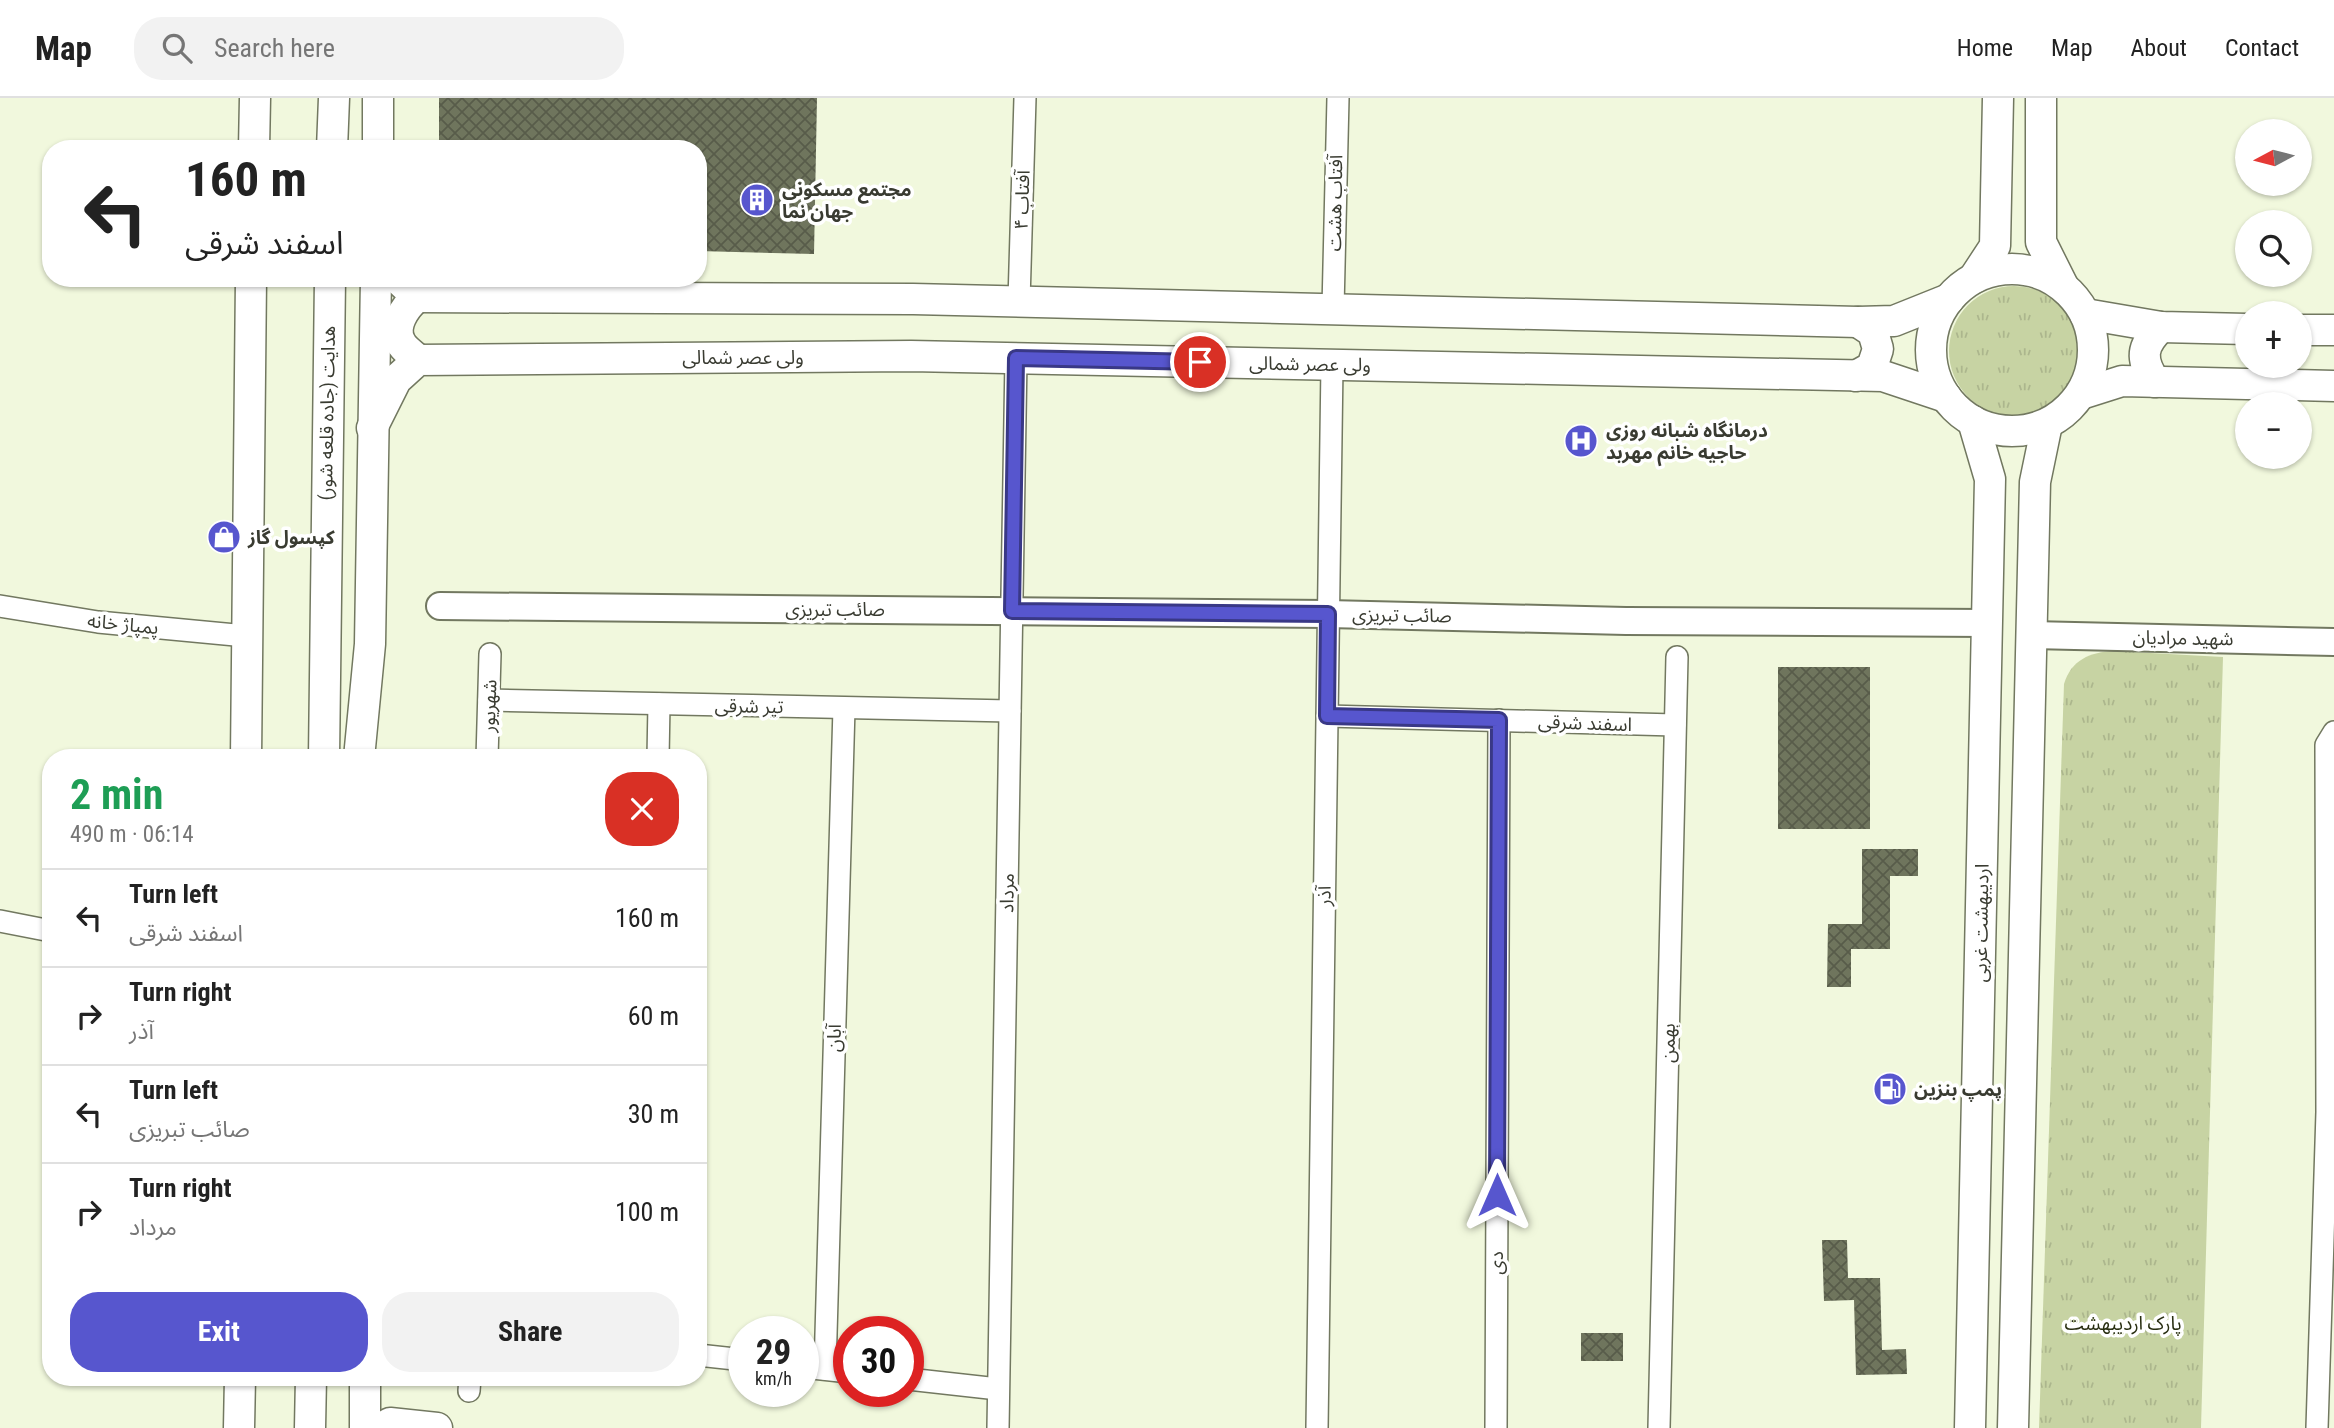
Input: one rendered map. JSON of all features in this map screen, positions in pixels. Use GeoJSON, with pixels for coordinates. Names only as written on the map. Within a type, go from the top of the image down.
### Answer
{"type":"FeatureCollection","features":[{"type":"Feature","properties":{"kind":"main road"},"geometry":{"type":"LineString","coordinates":[[254,140],[256,98]]}},
{"type":"Feature","properties":{"kind":"main road"},"geometry":{"type":"LineString","coordinates":[[332,140],[334,98]]}},
{"type":"Feature","properties":{"kind":"main road"},"geometry":{"type":"LineString","coordinates":[[378,98],[378,140]]}},
{"type":"Feature","properties":{"kind":"main road"},"geometry":{"type":"LineString","coordinates":[[1974,278],[1995,246],[1998,98]]}},
{"type":"Feature","properties":{"kind":"main road"},"geometry":{"type":"LineString","coordinates":[[2040,98],[2041,242],[2063,286],[2079,304],[2090,325],[2094,349],[2091,372],[2081,394],[2066,411],[2047,424],[2026,431],[2003,432],[1981,426],[1962,414],[1946,397],[1935,377],[1931,355],[1933,332],[1941,311],[1955,292],[1974,278],[1996,270],[2020,269],[2043,274],[2063,286]]}},
{"type":"Feature","properties":{"kind":"main road"},"geometry":{"type":"LineString","coordinates":[[1996,210],[2004,221],[2016,226],[2030,224],[2040,215]]}},
{"type":"Feature","properties":{"kind":"main road"},"geometry":{"type":"LineString","coordinates":[[246,749],[251,287]]}},
{"type":"Feature","properties":{"kind":"main road","name":"هدایت (جاده قلعه شور)"},"geometry":{"type":"LineString","coordinates":[[324,749],[330,287]]}},
{"type":"Feature","properties":{"kind":"main road"},"geometry":{"type":"LineString","coordinates":[[360,749],[370,644],[376,287]]}},
{"type":"Feature","properties":{"kind":"main road"},"geometry":{"type":"LineString","coordinates":[[372,428],[396,380],[418,360],[400,343],[398,326],[407,305],[407,288],[1858,322],[1894,321],[1950,299]]}},
{"type":"Feature","properties":{"kind":"main road"},"geometry":{"type":"LineString","coordinates":[[2085,314],[2161,327],[2235,329]]}},
{"type":"Feature","properties":{"kind":"main road"},"geometry":{"type":"LineString","coordinates":[[1856,376],[1872,367],[1878,349],[1873,332],[1858,322]]}},
{"type":"Feature","properties":{"kind":"main road"},"geometry":{"type":"LineString","coordinates":[[2155,382],[2146,369],[2144,353],[2150,338],[2161,327]]}},
{"type":"Feature","properties":{"kind":"main road"},"geometry":{"type":"LineString","coordinates":[[2312,330],[2334,330]]}},
{"type":"Feature","properties":{"kind":"main road","name":"ولی عصر شمالی"},"geometry":{"type":"LineString","coordinates":[[418,360],[911,356],[1883,376],[1946,397]]}},
{"type":"Feature","properties":{"kind":"main road"},"geometry":{"type":"LineString","coordinates":[[2081,394],[2123,382],[2334,386]]}},
{"type":"Feature","properties":{"kind":"main road","name":"اردیبهشت غربی"},"geometry":{"type":"LineString","coordinates":[[1970,1428],[1990,490],[1990,479],[1973,421]]}},
{"type":"Feature","properties":{"kind":"main road"},"geometry":{"type":"LineString","coordinates":[[2014,1428],[2034,505],[2035,482],[2047,424]]}},
{"type":"Feature","properties":{"kind":"main road"},"geometry":{"type":"LineString","coordinates":[[1990,490],[2007,485],[2024,490],[2034,505]]}},
{"type":"Feature","properties":{"kind":"main road"},"geometry":{"type":"LineString","coordinates":[[239,1428],[240,1386]]}},
{"type":"Feature","properties":{"kind":"main road"},"geometry":{"type":"LineString","coordinates":[[310,1428],[311,1386]]}},
{"type":"Feature","properties":{"kind":"main road"},"geometry":{"type":"LineString","coordinates":[[365,1386],[365,1428]]}},
{"type":"Feature","properties":{"kind":"main road"},"geometry":{"type":"LineString","coordinates":[[381,1428],[390,1423],[437,1428]]}},
{"type":"Feature","properties":{"kind":"street","name":"آفتاب ۴"},"geometry":{"type":"LineString","coordinates":[[1019,301],[1025,98]]}},
{"type":"Feature","properties":{"kind":"street","name":"آفتاب هشت"},"geometry":{"type":"LineString","coordinates":[[1333,308],[1338,98]]}},
{"type":"Feature","properties":{"kind":"street","name":"مرداد"},"geometry":{"type":"LineString","coordinates":[[998,1428],[1016,358]]}},
{"type":"Feature","properties":{"kind":"street","name":"آذر"},"geometry":{"type":"LineString","coordinates":[[1317,1428],[1332,365]]}},
{"type":"Feature","properties":{"kind":"street","name":"پمپاژ خانه"},"geometry":{"type":"LineString","coordinates":[[0,606],[98,622],[246,636]]}},
{"type":"Feature","properties":{"kind":"street","name":"صائب تبریزی"},"geometry":{"type":"LineString","coordinates":[[440,607],[1328,614],[1626,621],[1987,623]]}},
{"type":"Feature","properties":{"kind":"street","name":"شهید مرادیان"},"geometry":{"type":"LineString","coordinates":[[2032,635],[2334,642]]}},
{"type":"Feature","properties":{"kind":"street","name":"شهریور"},"geometry":{"type":"LineString","coordinates":[[487,749],[490,654]]}},
{"type":"Feature","properties":{"kind":"street","name":"بهمن"},"geometry":{"type":"LineString","coordinates":[[1659,1428],[1677,657]]}},
{"type":"Feature","properties":{"kind":"street","name":"تیر شرقی"},"geometry":{"type":"LineString","coordinates":[[489,700],[1010,711]]}},
{"type":"Feature","properties":{"kind":"street"},"geometry":{"type":"LineString","coordinates":[[658,749],[659,704]]}},
{"type":"Feature","properties":{"kind":"street","name":"آبان"},"geometry":{"type":"LineString","coordinates":[[816,1316],[844,708]]}},
{"type":"Feature","properties":{"kind":"street","name":"اسفند شرقی"},"geometry":{"type":"LineString","coordinates":[[1327,716],[1675,725]]}},
{"type":"Feature","properties":{"kind":"street","name":"دی"},"geometry":{"type":"LineString","coordinates":[[1496,1428],[1499,720]]}},
{"type":"Feature","properties":{"kind":"street"},"geometry":{"type":"LineString","coordinates":[[2317,1428],[2327,1112],[2326,745],[2334,732]]}},
{"type":"Feature","properties":{"kind":"street"},"geometry":{"type":"LineString","coordinates":[[0,921],[42,929]]}},
{"type":"Feature","properties":{"kind":"street"},"geometry":{"type":"LineString","coordinates":[[707,1355],[728,1358]]}},
{"type":"Feature","properties":{"kind":"street"},"geometry":{"type":"LineString","coordinates":[[924,1381],[998,1389]]}},
{"type":"Feature","properties":{"kind":"green space"},"geometry":{"type":"Polygon","coordinates":[[[2014,286],[2039,291],[2060,305],[2074,326],[2079,351],[2074,376],[2060,397],[2039,411],[2014,416],[1989,411],[1968,397],[1954,376],[1949,351],[1954,326],[1968,305],[1989,291],[2014,286]]]}},
{"type":"Feature","properties":{"kind":"green space","name":"پارک اردیبهشت"},"geometry":{"type":"Polygon","coordinates":[[[2114,651],[2223,657],[2201,1428],[2039,1428],[2064,684],[2071,669],[2083,659],[2097,653],[2114,651]]]}},
{"type":"Feature","properties":{"kind":"building","name":"مجتمع مسکونی جهان نما"},"geometry":{"type":"Polygon","coordinates":[[[439,98],[817,98],[814,254],[707,251],[707,140],[439,140],[439,98]]]}},
{"type":"Feature","properties":{"kind":"building"},"geometry":{"type":"Polygon","coordinates":[[[1778,667],[1870,667],[1870,829],[1778,829],[1778,667]]]}},
{"type":"Feature","properties":{"kind":"building"},"geometry":{"type":"Polygon","coordinates":[[[1862,849],[1918,849],[1918,876],[1890,876],[1890,949],[1851,949],[1851,987],[1827,987],[1828,924],[1862,924],[1862,849]]]}},
{"type":"Feature","properties":{"kind":"building"},"geometry":{"type":"Polygon","coordinates":[[[1822,1240],[1847,1240],[1848,1278],[1880,1278],[1882,1350],[1906,1349],[1907,1374],[1856,1375],[1854,1300],[1824,1301],[1822,1240]]]}},
{"type":"Feature","properties":{"kind":"building"},"geometry":{"type":"Polygon","coordinates":[[[1581,1333],[1623,1333],[1623,1361],[1581,1361],[1581,1333]]]}},
{"type":"Feature","properties":{"kind":"place","name":"مجتمع مسکونی جهان نما"},"geometry":{"type":"Point","coordinates":[757,200]}},
{"type":"Feature","properties":{"kind":"place","name":"درمانگاه شبانه‌ روزی حاجیه‌ خانم مهربد"},"geometry":{"type":"Point","coordinates":[1581,441]}},
{"type":"Feature","properties":{"kind":"place","name":"کپسول گاز"},"geometry":{"type":"Point","coordinates":[224,537]}},
{"type":"Feature","properties":{"kind":"place","name":"پمپ بنزین"},"geometry":{"type":"Point","coordinates":[1890,1089]}},
{"type":"Feature","properties":{"kind":"route"},"geometry":{"type":"LineString","coordinates":[[1200,362],[1016,358],[1012,611],[1328,614],[1327,716],[1499,720],[1497,1195]]}}]}
